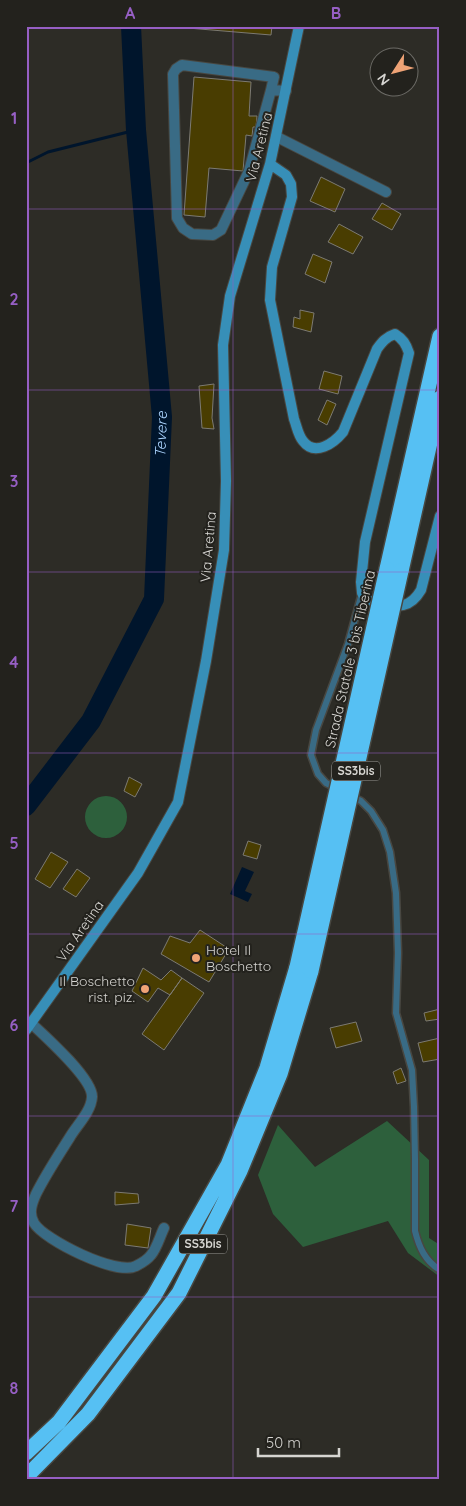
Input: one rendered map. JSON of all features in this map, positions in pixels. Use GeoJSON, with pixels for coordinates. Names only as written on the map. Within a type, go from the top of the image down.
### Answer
{"type":"FeatureCollection","features":[{"type":"Feature","properties":{"kind":"highway","name":"Strada Statale 3 bis Tiberina"},"geometry":{"type":"LineString","coordinates":[[26,1477],[88,1414],[179,1293],[240,1171],[280,1074],[394,570],[440,336]]}},
{"type":"Feature","properties":{"kind":"highway","name":"Strada Statale 3 bis Tiberina"},"geometry":{"type":"LineString","coordinates":[[394,570],[440,398]]}},
{"type":"Feature","properties":{"kind":"highway","name":"Strada Statale 3 bis Tiberina"},"geometry":{"type":"LineString","coordinates":[[26,1454],[59,1422],[154,1296],[228,1165],[304,969]]}},
{"type":"Feature","properties":{"kind":"main road","name":"Via Aretina"},"geometry":{"type":"LineString","coordinates":[[29,1027],[138,873],[178,802],[206,661],[224,550],[226,481],[222,345],[230,296],[277,136],[299,26]]}},
{"type":"Feature","properties":{"kind":"main road"},"geometry":{"type":"LineString","coordinates":[[270,164],[286,175],[291,184],[292,197],[272,267],[270,300],[294,419],[304,443],[311,447],[321,448],[336,440],[343,432],[377,349],[384,340],[395,334],[406,344],[409,353],[365,542],[361,582],[362,593],[365,598],[403,606],[410,604],[417,597],[421,590],[440,516]]}},
{"type":"Feature","properties":{"kind":"street"},"geometry":{"type":"LineString","coordinates":[[182,65],[274,77],[271,90],[249,171],[221,230],[212,235],[192,234],[183,228],[177,218],[173,74],[176,68],[182,65]]}},
{"type":"Feature","properties":{"kind":"street"},"geometry":{"type":"LineString","coordinates":[[271,90],[286,91]]}},
{"type":"Feature","properties":{"kind":"street"},"geometry":{"type":"LineString","coordinates":[[277,136],[386,192]]}},
{"type":"Feature","properties":{"kind":"street"},"geometry":{"type":"LineString","coordinates":[[29,1027],[58,1047],[84,1080],[92,1095],[90,1107],[36,1194],[32,1203],[31,1214],[34,1223],[43,1233],[88,1258],[115,1267],[134,1268],[151,1256],[164,1228]]}},
{"type":"Feature","properties":{"kind":"lane"},"geometry":{"type":"LineString","coordinates":[[362,593],[348,644],[316,730],[311,755],[318,774],[326,783],[361,801],[371,812],[383,830],[390,852],[396,893],[398,953],[396,1013],[412,1070],[415,1231],[419,1246],[430,1264],[440,1270]]}},
{"type":"Feature","properties":{"kind":"green space"},"geometry":{"type":"Polygon","coordinates":[[[102,796],[110,796],[121,802],[127,817],[121,832],[110,838],[102,838],[91,832],[85,821],[85,813],[91,802],[102,796]]]}},
{"type":"Feature","properties":{"kind":"green space"},"geometry":{"type":"Polygon","coordinates":[[[387,1121],[429,1160],[429,1238],[440,1245],[440,1277],[408,1253],[388,1221],[303,1247],[273,1214],[258,1175],[278,1125],[315,1167],[387,1121]]]}},
{"type":"Feature","properties":{"kind":"water"},"geometry":{"type":"Polygon","coordinates":[[[242,867],[254,872],[245,891],[252,894],[248,902],[230,894],[242,867]]]}},
{"type":"Feature","properties":{"kind":"building"},"geometry":{"type":"Polygon","coordinates":[[[164,26],[272,26],[271,35],[164,26]]]}},
{"type":"Feature","properties":{"kind":"building"},"geometry":{"type":"Polygon","coordinates":[[[194,77],[251,82],[249,116],[257,116],[256,127],[253,127],[252,136],[246,135],[243,171],[209,168],[205,217],[184,215],[194,77]]]}},
{"type":"Feature","properties":{"kind":"building"},"geometry":{"type":"Polygon","coordinates":[[[321,177],[345,189],[335,212],[310,201],[321,177]]]}},
{"type":"Feature","properties":{"kind":"building"},"geometry":{"type":"Polygon","coordinates":[[[382,203],[401,214],[392,230],[372,219],[382,203]]]}},
{"type":"Feature","properties":{"kind":"building"},"geometry":{"type":"Polygon","coordinates":[[[339,224],[363,237],[353,254],[328,242],[339,224]]]}},
{"type":"Feature","properties":{"kind":"building"},"geometry":{"type":"Polygon","coordinates":[[[313,254],[332,262],[325,283],[305,274],[313,254]]]}},
{"type":"Feature","properties":{"kind":"building"},"geometry":{"type":"Polygon","coordinates":[[[300,310],[314,313],[311,332],[293,327],[294,317],[300,319],[300,310]]]}},
{"type":"Feature","properties":{"kind":"building"},"geometry":{"type":"Polygon","coordinates":[[[324,371],[342,376],[338,394],[319,389],[324,371]]]}},
{"type":"Feature","properties":{"kind":"building"},"geometry":{"type":"Polygon","coordinates":[[[214,384],[212,418],[214,429],[202,428],[199,386],[214,384]]]}},
{"type":"Feature","properties":{"kind":"building"},"geometry":{"type":"Polygon","coordinates":[[[327,400],[336,404],[327,425],[318,420],[327,400]]]}},
{"type":"Feature","properties":{"kind":"building"},"geometry":{"type":"Polygon","coordinates":[[[129,777],[142,784],[135,797],[124,791],[129,777]]]}},
{"type":"Feature","properties":{"kind":"building"},"geometry":{"type":"Polygon","coordinates":[[[248,841],[261,845],[257,859],[243,855],[248,841]]]}},
{"type":"Feature","properties":{"kind":"building"},"geometry":{"type":"Polygon","coordinates":[[[51,852],[68,862],[50,888],[35,879],[51,852]]]}},
{"type":"Feature","properties":{"kind":"building"},"geometry":{"type":"Polygon","coordinates":[[[77,869],[90,878],[76,897],[63,889],[77,869]]]}},
{"type":"Feature","properties":{"kind":"building"},"geometry":{"type":"Polygon","coordinates":[[[200,930],[229,949],[209,982],[161,954],[170,936],[190,943],[200,930]]]}},
{"type":"Feature","properties":{"kind":"building"},"geometry":{"type":"Polygon","coordinates":[[[143,968],[161,980],[171,970],[182,978],[170,995],[158,988],[148,1002],[132,991],[143,968]]]}},
{"type":"Feature","properties":{"kind":"building"},"geometry":{"type":"Polygon","coordinates":[[[182,978],[204,993],[164,1050],[142,1034],[182,978]]]}},
{"type":"Feature","properties":{"kind":"building"},"geometry":{"type":"Polygon","coordinates":[[[440,1009],[440,1019],[426,1021],[424,1013],[440,1009]]]}},
{"type":"Feature","properties":{"kind":"building"},"geometry":{"type":"Polygon","coordinates":[[[356,1022],[362,1041],[336,1048],[330,1028],[356,1022]]]}},
{"type":"Feature","properties":{"kind":"building"},"geometry":{"type":"Polygon","coordinates":[[[440,1038],[440,1059],[423,1062],[418,1043],[440,1038]]]}},
{"type":"Feature","properties":{"kind":"building"},"geometry":{"type":"Polygon","coordinates":[[[401,1068],[406,1081],[397,1084],[393,1072],[401,1068]]]}},
{"type":"Feature","properties":{"kind":"building"},"geometry":{"type":"Polygon","coordinates":[[[115,1192],[138,1194],[139,1203],[115,1205],[115,1192]]]}},
{"type":"Feature","properties":{"kind":"building"},"geometry":{"type":"Polygon","coordinates":[[[127,1224],[151,1228],[148,1248],[125,1245],[127,1224]]]}},
{"type":"Feature","properties":{"kind":"waterway","name":"Tevere"},"geometry":{"type":"LineString","coordinates":[[26,806],[91,721],[154,599],[162,417],[136,130],[131,26]]}},
{"type":"Feature","properties":{"kind":"waterway"},"geometry":{"type":"LineString","coordinates":[[26,163],[48,152],[136,130]]}},
{"type":"Feature","properties":{"kind":"place","name":"Hotel Il Boschetto"},"geometry":{"type":"Point","coordinates":[196,958]}},
{"type":"Feature","properties":{"kind":"place","name":"Il Boschetto rist. piz."},"geometry":{"type":"Point","coordinates":[145,989]}}]}
